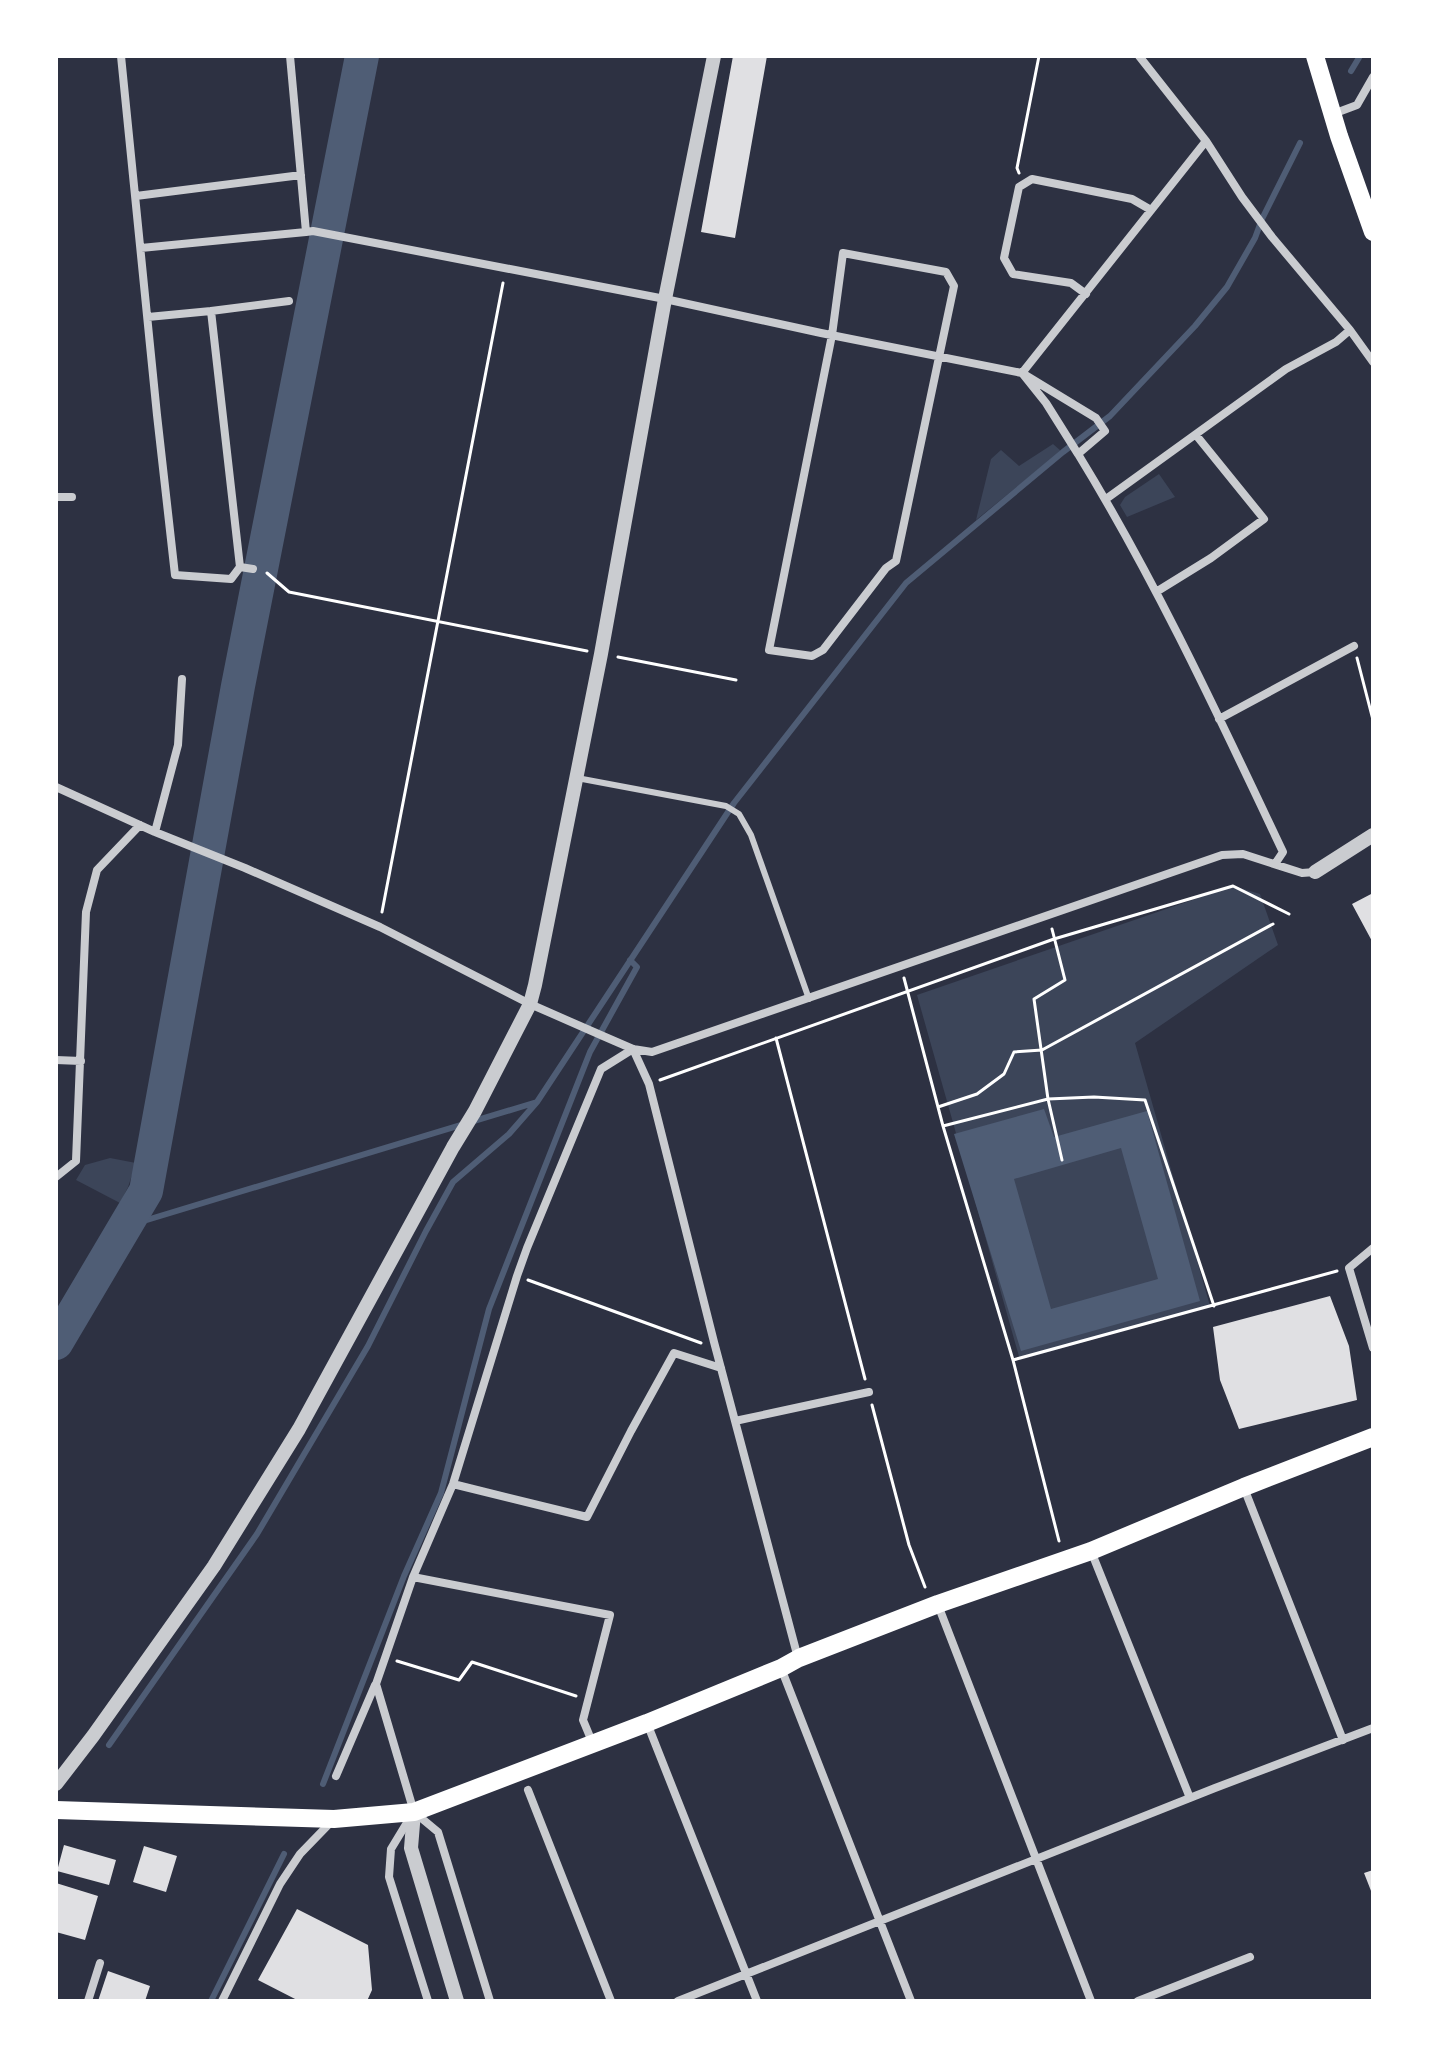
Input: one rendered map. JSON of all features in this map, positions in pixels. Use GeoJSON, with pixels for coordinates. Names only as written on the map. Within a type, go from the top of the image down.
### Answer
{"type":"FeatureCollection","features":[{"type":"Feature","properties":{"kind":"main road"},"geometry":{"type":"LineString","coordinates":[[1315,56],[1372,228]]}},
{"type":"Feature","properties":{"kind":"main road"},"geometry":{"type":"LineString","coordinates":[[56,1810],[334,1819],[414,1812],[647,1723],[799,1658],[938,1604],[1091,1551],[1373,1437]]}},
{"type":"Feature","properties":{"kind":"street"},"geometry":{"type":"LineString","coordinates":[[121,56],[175,575],[231,579],[240,567],[211,311]]}},
{"type":"Feature","properties":{"kind":"street"},"geometry":{"type":"LineString","coordinates":[[290,56],[301,175],[310,232]]}},
{"type":"Feature","properties":{"kind":"street"},"geometry":{"type":"LineString","coordinates":[[56,1784],[214,1566],[299,1429],[475,1111],[530,1004],[601,654],[665,299],[714,56]]}},
{"type":"Feature","properties":{"kind":"street"},"geometry":{"type":"LineString","coordinates":[[1139,56],[1206,141],[1272,237],[1373,362]]}},
{"type":"Feature","properties":{"kind":"street"},"geometry":{"type":"LineString","coordinates":[[1333,114],[1357,105],[1373,77]]}},
{"type":"Feature","properties":{"kind":"street"},"geometry":{"type":"LineString","coordinates":[[1022,373],[1206,141]]}},
{"type":"Feature","properties":{"kind":"street"},"geometry":{"type":"LineString","coordinates":[[136,196],[301,175]]}},
{"type":"Feature","properties":{"kind":"street"},"geometry":{"type":"LineString","coordinates":[[1086,294],[1071,283],[1013,274],[1004,258],[1019,187],[1032,179],[1132,199],[1151,210]]}},
{"type":"Feature","properties":{"kind":"street"},"geometry":{"type":"LineString","coordinates":[[141,248],[310,232],[506,267],[1022,373],[1096,418],[1105,431],[1077,452]]}},
{"type":"Feature","properties":{"kind":"street"},"geometry":{"type":"LineString","coordinates":[[843,253],[946,272],[954,286],[939,356],[896,561],[886,568],[823,650],[812,656],[769,650],[832,335],[843,253]]}},
{"type":"Feature","properties":{"kind":"street"},"geometry":{"type":"LineString","coordinates":[[148,317],[289,301]]}},
{"type":"Feature","properties":{"kind":"street"},"geometry":{"type":"LineString","coordinates":[[1106,499],[1286,369],[1336,342],[1350,330]]}},
{"type":"Feature","properties":{"kind":"street"},"geometry":{"type":"LineString","coordinates":[[1022,373],[1068,436],[1156,592],[1283,852],[1275,864]]}},
{"type":"Feature","properties":{"kind":"street"},"geometry":{"type":"LineString","coordinates":[[1156,592],[1211,558],[1264,519],[1196,435]]}},
{"type":"Feature","properties":{"kind":"street"},"geometry":{"type":"LineString","coordinates":[[56,497],[72,497]]}},
{"type":"Feature","properties":{"kind":"street"},"geometry":{"type":"LineString","coordinates":[[240,567],[253,569]]}},
{"type":"Feature","properties":{"kind":"street"},"geometry":{"type":"LineString","coordinates":[[1219,719],[1354,646]]}},
{"type":"Feature","properties":{"kind":"street"},"geometry":{"type":"LineString","coordinates":[[155,832],[178,745],[182,679]]}},
{"type":"Feature","properties":{"kind":"street"},"geometry":{"type":"LineString","coordinates":[[56,787],[380,927],[530,1004],[633,1049],[652,1052],[1222,855],[1243,854],[1302,873],[1315,872],[1373,835]]}},
{"type":"Feature","properties":{"kind":"street"},"geometry":{"type":"LineString","coordinates":[[56,1177],[76,1161],[86,912],[97,870],[140,825]]}},
{"type":"Feature","properties":{"kind":"street"},"geometry":{"type":"LineString","coordinates":[[633,1049],[649,1084],[799,1658]]}},
{"type":"Feature","properties":{"kind":"street"},"geometry":{"type":"LineString","coordinates":[[336,1776],[376,1684],[413,1577],[453,1484],[517,1276],[601,1069],[633,1049]]}},
{"type":"Feature","properties":{"kind":"street"},"geometry":{"type":"LineString","coordinates":[[56,1060],[81,1061]]}},
{"type":"Feature","properties":{"kind":"street"},"geometry":{"type":"LineString","coordinates":[[1373,1248],[1349,1268],[1373,1348]]}},
{"type":"Feature","properties":{"kind":"street"},"geometry":{"type":"LineString","coordinates":[[453,1484],[587,1517],[674,1353],[721,1368]]}},
{"type":"Feature","properties":{"kind":"street"},"geometry":{"type":"LineString","coordinates":[[735,1421],[869,1392]]}},
{"type":"Feature","properties":{"kind":"street"},"geometry":{"type":"LineString","coordinates":[[1244,1487],[1343,1740]]}},
{"type":"Feature","properties":{"kind":"street"},"geometry":{"type":"LineString","coordinates":[[1091,1551],[1190,1798]]}},
{"type":"Feature","properties":{"kind":"street"},"geometry":{"type":"LineString","coordinates":[[413,1577],[610,1615],[583,1720],[593,1744]]}},
{"type":"Feature","properties":{"kind":"street"},"geometry":{"type":"LineString","coordinates":[[938,1604],[1091,2001]]}},
{"type":"Feature","properties":{"kind":"street"},"geometry":{"type":"LineString","coordinates":[[781,1668],[911,2001]]}},
{"type":"Feature","properties":{"kind":"street"},"geometry":{"type":"LineString","coordinates":[[376,1684],[414,1812],[411,1848],[457,2001]]}},
{"type":"Feature","properties":{"kind":"street"},"geometry":{"type":"LineString","coordinates":[[647,1723],[757,2001]]}},
{"type":"Feature","properties":{"kind":"street"},"geometry":{"type":"LineString","coordinates":[[678,2001],[1373,1728]]}},
{"type":"Feature","properties":{"kind":"street"},"geometry":{"type":"LineString","coordinates":[[528,1790],[611,2001]]}},
{"type":"Feature","properties":{"kind":"street"},"geometry":{"type":"LineString","coordinates":[[414,1812],[391,1849],[389,1877],[428,2001]]}},
{"type":"Feature","properties":{"kind":"street"},"geometry":{"type":"LineString","coordinates":[[414,1812],[438,1832],[490,2001]]}},
{"type":"Feature","properties":{"kind":"street"},"geometry":{"type":"LineString","coordinates":[[222,2001],[280,1884],[300,1854],[334,1819]]}},
{"type":"Feature","properties":{"kind":"street"},"geometry":{"type":"LineString","coordinates":[[1138,2001],[1250,1957]]}},
{"type":"Feature","properties":{"kind":"street"},"geometry":{"type":"LineString","coordinates":[[88,2001],[100,1963]]}},
{"type":"Feature","properties":{"kind":"lane"},"geometry":{"type":"LineString","coordinates":[[576,778],[726,806],[739,814],[751,835],[809,999]]}},
{"type":"Feature","properties":{"kind":"path"},"geometry":{"type":"LineString","coordinates":[[1025,184],[1017,168],[1039,56]]}},
{"type":"Feature","properties":{"kind":"path"},"geometry":{"type":"LineString","coordinates":[[380,927],[506,267]]}},
{"type":"Feature","properties":{"kind":"path"},"geometry":{"type":"LineString","coordinates":[[266,572],[289,592],[736,680]]}},
{"type":"Feature","properties":{"kind":"path"},"geometry":{"type":"LineString","coordinates":[[1354,646],[1373,720]]}},
{"type":"Feature","properties":{"kind":"path"},"geometry":{"type":"LineString","coordinates":[[649,1084],[1054,939],[1233,886],[1289,914]]}},
{"type":"Feature","properties":{"kind":"path"},"geometry":{"type":"LineString","coordinates":[[1048,915],[1065,980],[1034,999],[1048,1099],[1062,1160]]}},
{"type":"Feature","properties":{"kind":"path"},"geometry":{"type":"LineString","coordinates":[[938,1107],[977,1094],[1004,1074],[1014,1052],[1042,1050],[1273,924]]}},
{"type":"Feature","properties":{"kind":"path"},"geometry":{"type":"LineString","coordinates":[[901,967],[943,1126],[1013,1360],[1065,1560]]}},
{"type":"Feature","properties":{"kind":"path"},"geometry":{"type":"LineString","coordinates":[[776,1038],[909,1545],[925,1587]]}},
{"type":"Feature","properties":{"kind":"path"},"geometry":{"type":"LineString","coordinates":[[943,1126],[1048,1099],[1094,1097],[1145,1100],[1214,1306]]}},
{"type":"Feature","properties":{"kind":"path"},"geometry":{"type":"LineString","coordinates":[[1013,1360],[1349,1268]]}},
{"type":"Feature","properties":{"kind":"path"},"geometry":{"type":"LineString","coordinates":[[517,1276],[707,1345],[714,1342]]}},
{"type":"Feature","properties":{"kind":"path"},"geometry":{"type":"LineString","coordinates":[[385,1657],[459,1680],[472,1662],[587,1700]]}},
{"type":"Feature","properties":{"kind":"shaded area"},"geometry":{"type":"Polygon","coordinates":[[[1053,444],[1061,451],[976,520],[991,459],[1001,450],[1019,466],[1053,444]]]}},
{"type":"Feature","properties":{"kind":"shaded area"},"geometry":{"type":"Polygon","coordinates":[[[1159,474],[1175,497],[1127,517],[1120,505],[1125,497],[1159,474]]]}},
{"type":"Feature","properties":{"kind":"shaded area"},"geometry":{"type":"Polygon","coordinates":[[[1233,886],[1260,894],[1278,945],[1135,1043],[1210,1306],[1020,1360],[917,995],[1233,886]]]}},
{"type":"Feature","properties":{"kind":"shaded area"},"geometry":{"type":"Polygon","coordinates":[[[1044,1109],[1054,1137],[1147,1111],[1200,1301],[1021,1351],[954,1134],[1044,1109]],[[1121,1148],[1014,1179],[1051,1309],[1158,1279],[1121,1148]]]}},
{"type":"Feature","properties":{"kind":"shaded area"},"geometry":{"type":"Polygon","coordinates":[[[110,1158],[136,1163],[120,1203],[76,1180],[85,1165],[110,1158]]]}},
{"type":"Feature","properties":{"kind":"building"},"geometry":{"type":"Polygon","coordinates":[[[733,56],[767,56],[735,238],[701,232],[733,56]]]}},
{"type":"Feature","properties":{"kind":"building"},"geometry":{"type":"Polygon","coordinates":[[[1373,893],[1373,943],[1352,904],[1373,893]]]}},
{"type":"Feature","properties":{"kind":"building"},"geometry":{"type":"Polygon","coordinates":[[[1330,1296],[1349,1346],[1357,1400],[1239,1429],[1220,1380],[1213,1327],[1330,1296]]]}},
{"type":"Feature","properties":{"kind":"building"},"geometry":{"type":"Polygon","coordinates":[[[64,1845],[116,1860],[109,1885],[57,1871],[64,1845]]]}},
{"type":"Feature","properties":{"kind":"building"},"geometry":{"type":"Polygon","coordinates":[[[144,1846],[177,1856],[166,1892],[133,1882],[144,1846]]]}},
{"type":"Feature","properties":{"kind":"building"},"geometry":{"type":"Polygon","coordinates":[[[1373,1870],[1373,1896],[1364,1873],[1373,1870]]]}},
{"type":"Feature","properties":{"kind":"building"},"geometry":{"type":"Polygon","coordinates":[[[56,1883],[98,1896],[85,1940],[56,1932],[56,1883]]]}},
{"type":"Feature","properties":{"kind":"building"},"geometry":{"type":"Polygon","coordinates":[[[297,1909],[368,1945],[372,1990],[367,2001],[299,2001],[258,1980],[297,1909]]]}},
{"type":"Feature","properties":{"kind":"building"},"geometry":{"type":"Polygon","coordinates":[[[108,1971],[150,1986],[145,2001],[98,2001],[108,1971]]]}},
{"type":"Feature","properties":{"kind":"waterway"},"geometry":{"type":"LineString","coordinates":[[56,1343],[146,1191],[238,686],[362,56]]}},
{"type":"Feature","properties":{"kind":"waterway"},"geometry":{"type":"LineString","coordinates":[[1351,71],[1360,56]]}},
{"type":"Feature","properties":{"kind":"waterway"},"geometry":{"type":"LineString","coordinates":[[127,1226],[537,1102],[734,803],[906,583],[1110,416],[1195,326],[1227,287],[1255,238],[1300,143]]}},
{"type":"Feature","properties":{"kind":"waterway"},"geometry":{"type":"LineString","coordinates":[[323,1784],[404,1576],[441,1493],[489,1309],[590,1052],[637,967],[630,960]]}},
{"type":"Feature","properties":{"kind":"waterway"},"geometry":{"type":"LineString","coordinates":[[109,1745],[257,1534],[368,1346],[453,1182],[509,1134],[537,1102]]}},
{"type":"Feature","properties":{"kind":"waterway"},"geometry":{"type":"LineString","coordinates":[[211,2001],[284,1854]]}}]}
